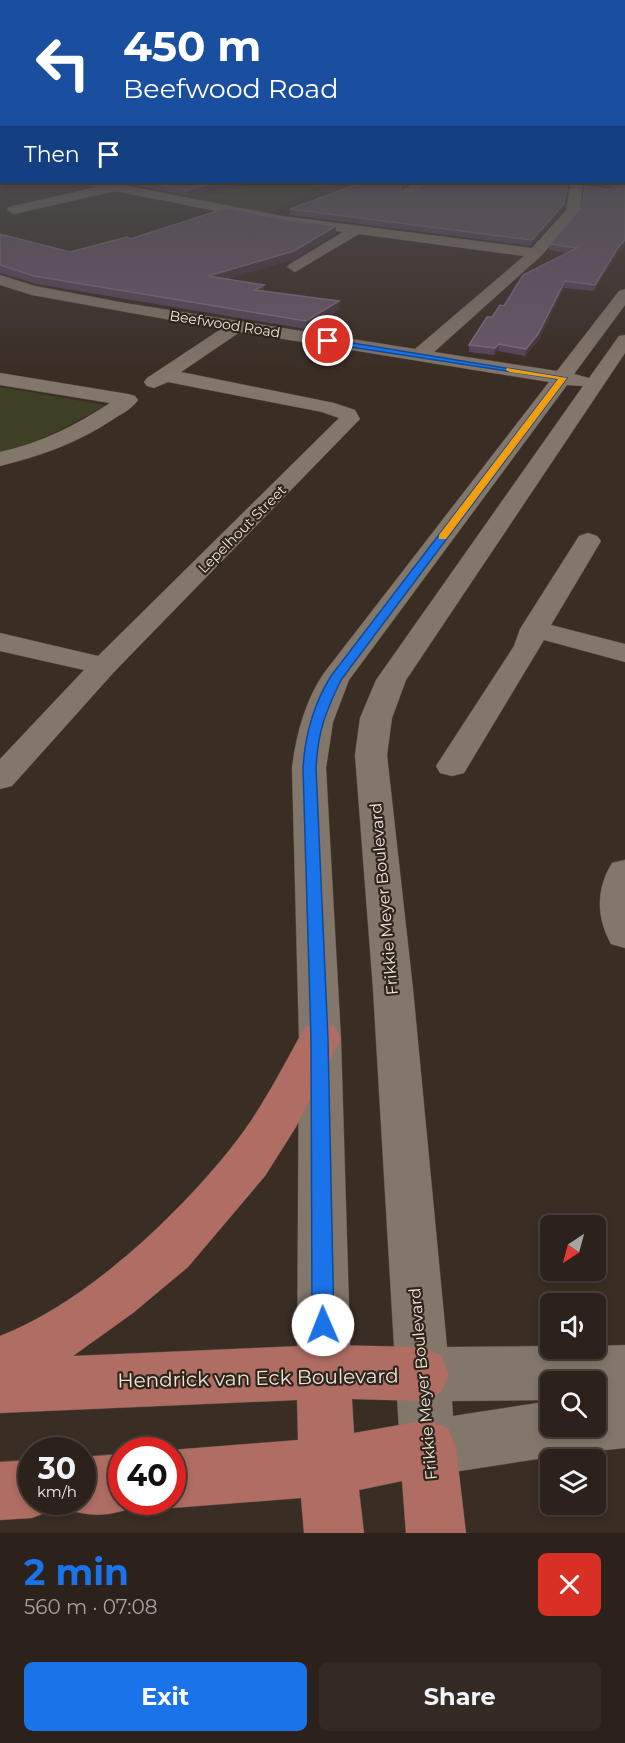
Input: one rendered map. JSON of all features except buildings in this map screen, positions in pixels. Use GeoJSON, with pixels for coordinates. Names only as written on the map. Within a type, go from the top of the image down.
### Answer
{"type":"FeatureCollection","features":[{"type":"Feature","properties":{"kind":"main road"},"geometry":{"type":"LineString","coordinates":[[0,1362],[43,1345],[115,1296],[170,1251],[248,1162],[280,1114],[320,1039]]}},
{"type":"Feature","properties":{"kind":"main road","name":"Hendrick van Eck Boulevard"},"geometry":{"type":"LineString","coordinates":[[0,1386],[324,1372],[422,1374]]}},
{"type":"Feature","properties":{"kind":"main road","name":"Frikkie Meyer Boulevard"},"geometry":{"type":"LineString","coordinates":[[324,1372],[327,1467],[334,1533]]}},
{"type":"Feature","properties":{"kind":"main road"},"geometry":{"type":"LineString","coordinates":[[186,1478],[327,1467],[428,1448]]}},
{"type":"Feature","properties":{"kind":"main road","name":"Frikkie Meyer Boulevard"},"geometry":{"type":"LineString","coordinates":[[428,1448],[436,1533]]}},
{"type":"Feature","properties":{"kind":"main road"},"geometry":{"type":"LineString","coordinates":[[0,1491],[18,1490]]}},
{"type":"Feature","properties":{"kind":"street"},"geometry":{"type":"LineString","coordinates":[[295,267],[356,230]]}},
{"type":"Feature","properties":{"kind":"street"},"geometry":{"type":"LineString","coordinates":[[361,230],[536,253]]}},
{"type":"Feature","properties":{"kind":"street"},"geometry":{"type":"LineString","coordinates":[[418,356],[536,253],[557,230]]}},
{"type":"Feature","properties":{"kind":"street","name":"Beefwood Road"},"geometry":{"type":"LineString","coordinates":[[0,280],[32,290],[90,301],[418,356],[579,380]]}},
{"type":"Feature","properties":{"kind":"street","name":"Frikkie Meyer Boulevard"},"geometry":{"type":"LineString","coordinates":[[428,1448],[393,989],[371,755],[376,718],[392,680],[551,451],[579,380],[625,294]]}},
{"type":"Feature","properties":{"kind":"street"},"geometry":{"type":"LineString","coordinates":[[0,459],[58,443],[79,432],[237,326]]}},
{"type":"Feature","properties":{"kind":"street","name":"Frikkie Meyer Boulevard"},"geometry":{"type":"LineString","coordinates":[[324,1372],[320,1039],[309,768],[311,738],[319,712],[335,679],[579,380],[625,340]]}},
{"type":"Feature","properties":{"kind":"street","name":"Lepelhout Street"},"geometry":{"type":"LineString","coordinates":[[0,779],[104,666],[350,419],[348,414],[327,407],[164,375]]}},
{"type":"Feature","properties":{"kind":"street"},"geometry":{"type":"LineString","coordinates":[[0,379],[128,400]]}},
{"type":"Feature","properties":{"kind":"street"},"geometry":{"type":"LineString","coordinates":[[453,766],[528,646],[534,629],[588,541]]}},
{"type":"Feature","properties":{"kind":"street"},"geometry":{"type":"LineString","coordinates":[[534,629],[625,653]]}},
{"type":"Feature","properties":{"kind":"street"},"geometry":{"type":"LineString","coordinates":[[0,642],[104,666]]}},
{"type":"Feature","properties":{"kind":"street"},"geometry":{"type":"LineString","coordinates":[[625,872],[618,895],[618,911],[625,934]]}},
{"type":"Feature","properties":{"kind":"street","name":"Hendrick van Eck Boulevard"},"geometry":{"type":"LineString","coordinates":[[422,1374],[625,1372]]}},
{"type":"Feature","properties":{"kind":"street"},"geometry":{"type":"LineString","coordinates":[[606,1422],[625,1420]]}},
{"type":"Feature","properties":{"kind":"street"},"geometry":{"type":"LineString","coordinates":[[428,1448],[540,1431]]}},
{"type":"Feature","properties":{"kind":"green space"},"geometry":{"type":"Polygon","coordinates":[[[0,387],[105,405],[54,433],[0,453],[0,387]]]}},
{"type":"Feature","properties":{"kind":"slow traffic"},"geometry":{"type":"LineString","coordinates":[[442,537],[563,378],[510,370]]}},
{"type":"Feature","properties":{"kind":"route"},"geometry":{"type":"LineString","coordinates":[[323,1325],[320,1039],[309,768],[311,738],[319,712],[335,679],[563,378],[328,341]]}}]}
